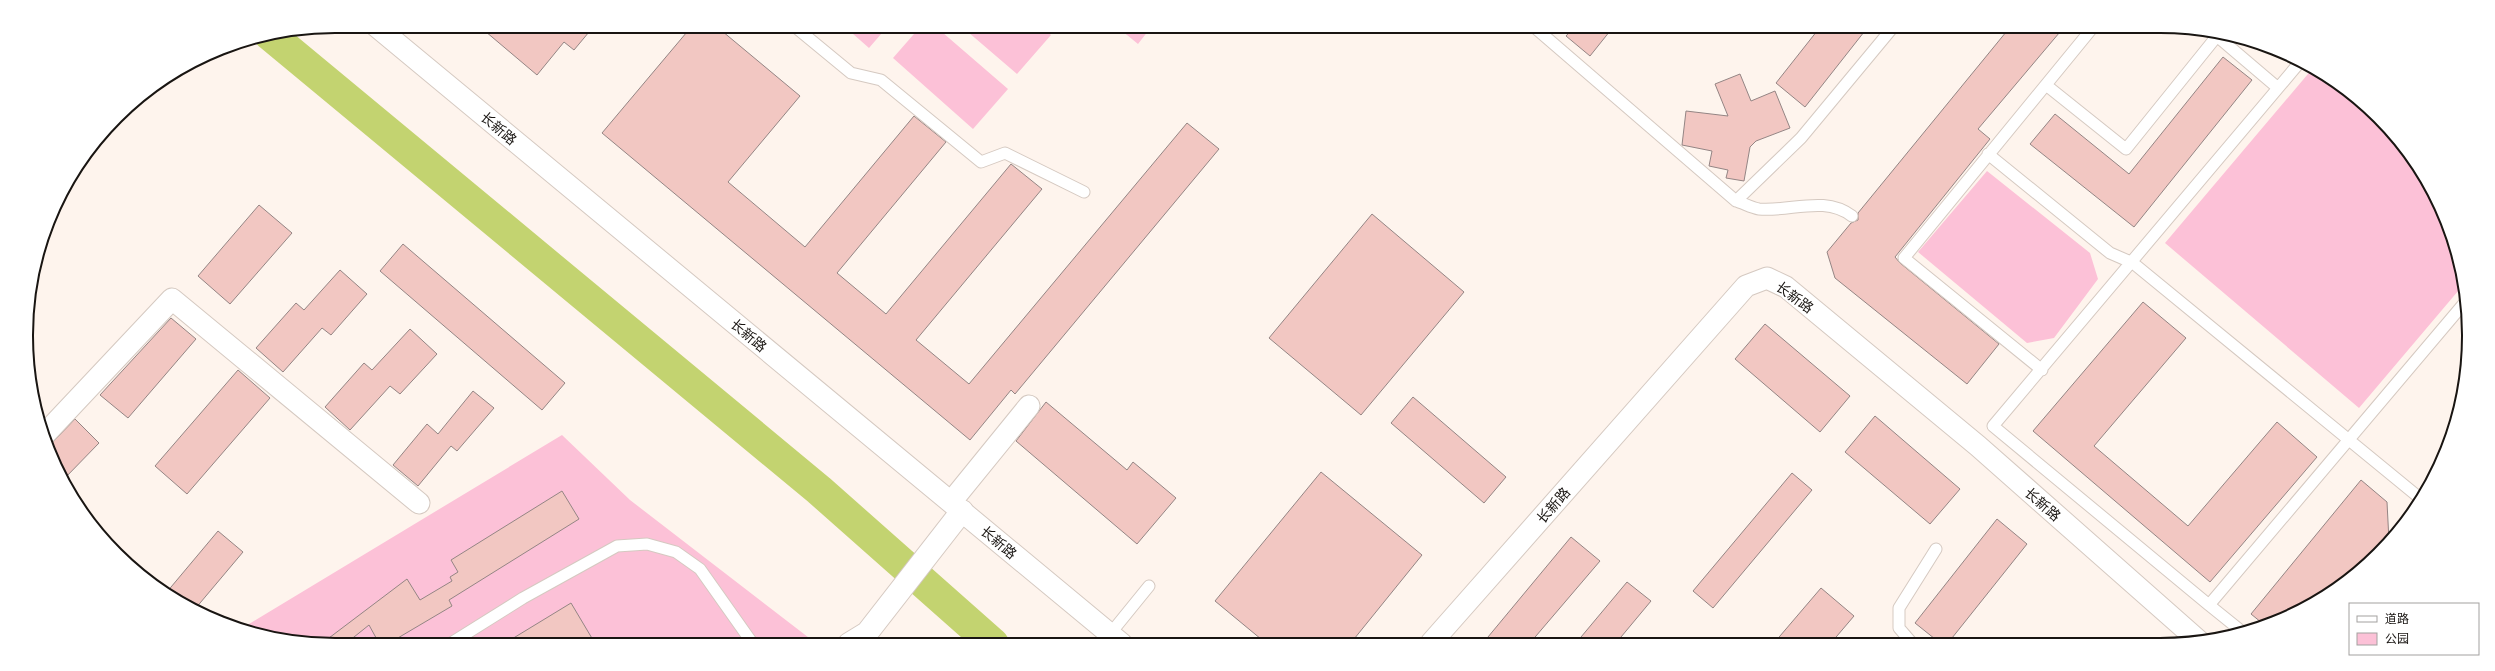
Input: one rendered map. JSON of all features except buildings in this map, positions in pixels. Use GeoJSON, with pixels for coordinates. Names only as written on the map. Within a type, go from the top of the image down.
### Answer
{"type":"FeatureCollection","features":[{"type":"Feature","properties":{"kind":"street","name":"长新路"},"geometry":{"type":"LineString","coordinates":[[384,33],[1115,638]]}},
{"type":"Feature","properties":{"kind":"street","name":"长新路"},"geometry":{"type":"LineString","coordinates":[[1436,638],[1746,286],[1767,278],[1786,287],[1978,446],[2193,636]]}},
{"type":"Feature","properties":{"kind":"street"},"geometry":{"type":"LineString","coordinates":[[48,431],[172,299],[419,503]]}},
{"type":"Feature","properties":{"kind":"street"},"geometry":{"type":"LineString","coordinates":[[859,638],[867,633],[924,559],[956,507],[1029,406]]}},
{"type":"Feature","properties":{"kind":"lane"},"geometry":{"type":"LineString","coordinates":[[802,33],[851,73],[881,80],[981,162],[1006,153],[1084,192]]}},
{"type":"Feature","properties":{"kind":"lane"},"geometry":{"type":"LineString","coordinates":[[1541,33],[1736,201],[1758,209],[1822,204],[1846,211],[1852,216]]}},
{"type":"Feature","properties":{"kind":"lane"},"geometry":{"type":"LineString","coordinates":[[1736,201],[1801,138],[1888,33]]}},
{"type":"Feature","properties":{"kind":"lane"},"geometry":{"type":"LineString","coordinates":[[2042,370],[1902,256],[2088,33]]}},
{"type":"Feature","properties":{"kind":"lane"},"geometry":{"type":"LineString","coordinates":[[2046,85],[2126,148],[2211,38]]}},
{"type":"Feature","properties":{"kind":"lane"},"geometry":{"type":"LineString","coordinates":[[2220,39],[2278,88]]}},
{"type":"Feature","properties":{"kind":"lane"},"geometry":{"type":"LineString","coordinates":[[2238,628],[1993,426],[2133,263],[2297,66]]}},
{"type":"Feature","properties":{"kind":"lane"},"geometry":{"type":"LineString","coordinates":[[1988,154],[2110,253],[2133,263],[2417,494]]}},
{"type":"Feature","properties":{"kind":"lane"},"geometry":{"type":"LineString","coordinates":[[2209,605],[2348,438],[2460,308]]}},
{"type":"Feature","properties":{"kind":"lane"},"geometry":{"type":"LineString","coordinates":[[459,638],[523,598],[618,546],[647,544],[676,552],[700,570],[749,638]]}},
{"type":"Feature","properties":{"kind":"lane"},"geometry":{"type":"LineString","coordinates":[[1908,638],[1899,628],[1899,608],[1936,549]]}},
{"type":"Feature","properties":{"kind":"lane"},"geometry":{"type":"LineString","coordinates":[[1117,638],[1149,586]]}},
{"type":"Feature","properties":{"kind":"green space"},"geometry":{"type":"Polygon","coordinates":[[[852,33],[882,33],[869,48],[852,33]]]}},
{"type":"Feature","properties":{"kind":"green space"},"geometry":{"type":"Polygon","coordinates":[[[915,33],[943,33],[1008,89],[973,129],[893,58],[915,33]]]}},
{"type":"Feature","properties":{"kind":"green space"},"geometry":{"type":"Polygon","coordinates":[[[969,33],[1049,33],[1051,35],[1017,74],[969,33]]]}},
{"type":"Feature","properties":{"kind":"green space"},"geometry":{"type":"Polygon","coordinates":[[[1125,33],[1147,33],[1138,44],[1125,33]]]}},
{"type":"Feature","properties":{"kind":"green space"},"geometry":{"type":"Polygon","coordinates":[[[2309,73],[2328,84],[2359,108],[2387,136],[2411,167],[2431,202],[2446,238],[2452,257],[2458,291],[2359,408],[2165,243],[2309,73]]]}},
{"type":"Feature","properties":{"kind":"green space"},"geometry":{"type":"Polygon","coordinates":[[[1987,171],[2090,253],[2098,279],[2054,338],[2027,343],[1918,252],[1987,171]]]}},
{"type":"Feature","properties":{"kind":"green space"},"geometry":{"type":"Polygon","coordinates":[[[562,435],[630,500],[809,638],[336,638],[296,635],[247,625],[562,435]]]}},
{"type":"Feature","properties":{"kind":"waterway"},"geometry":{"type":"LineString","coordinates":[[275,39],[819,490],[986,638]]}}]}
